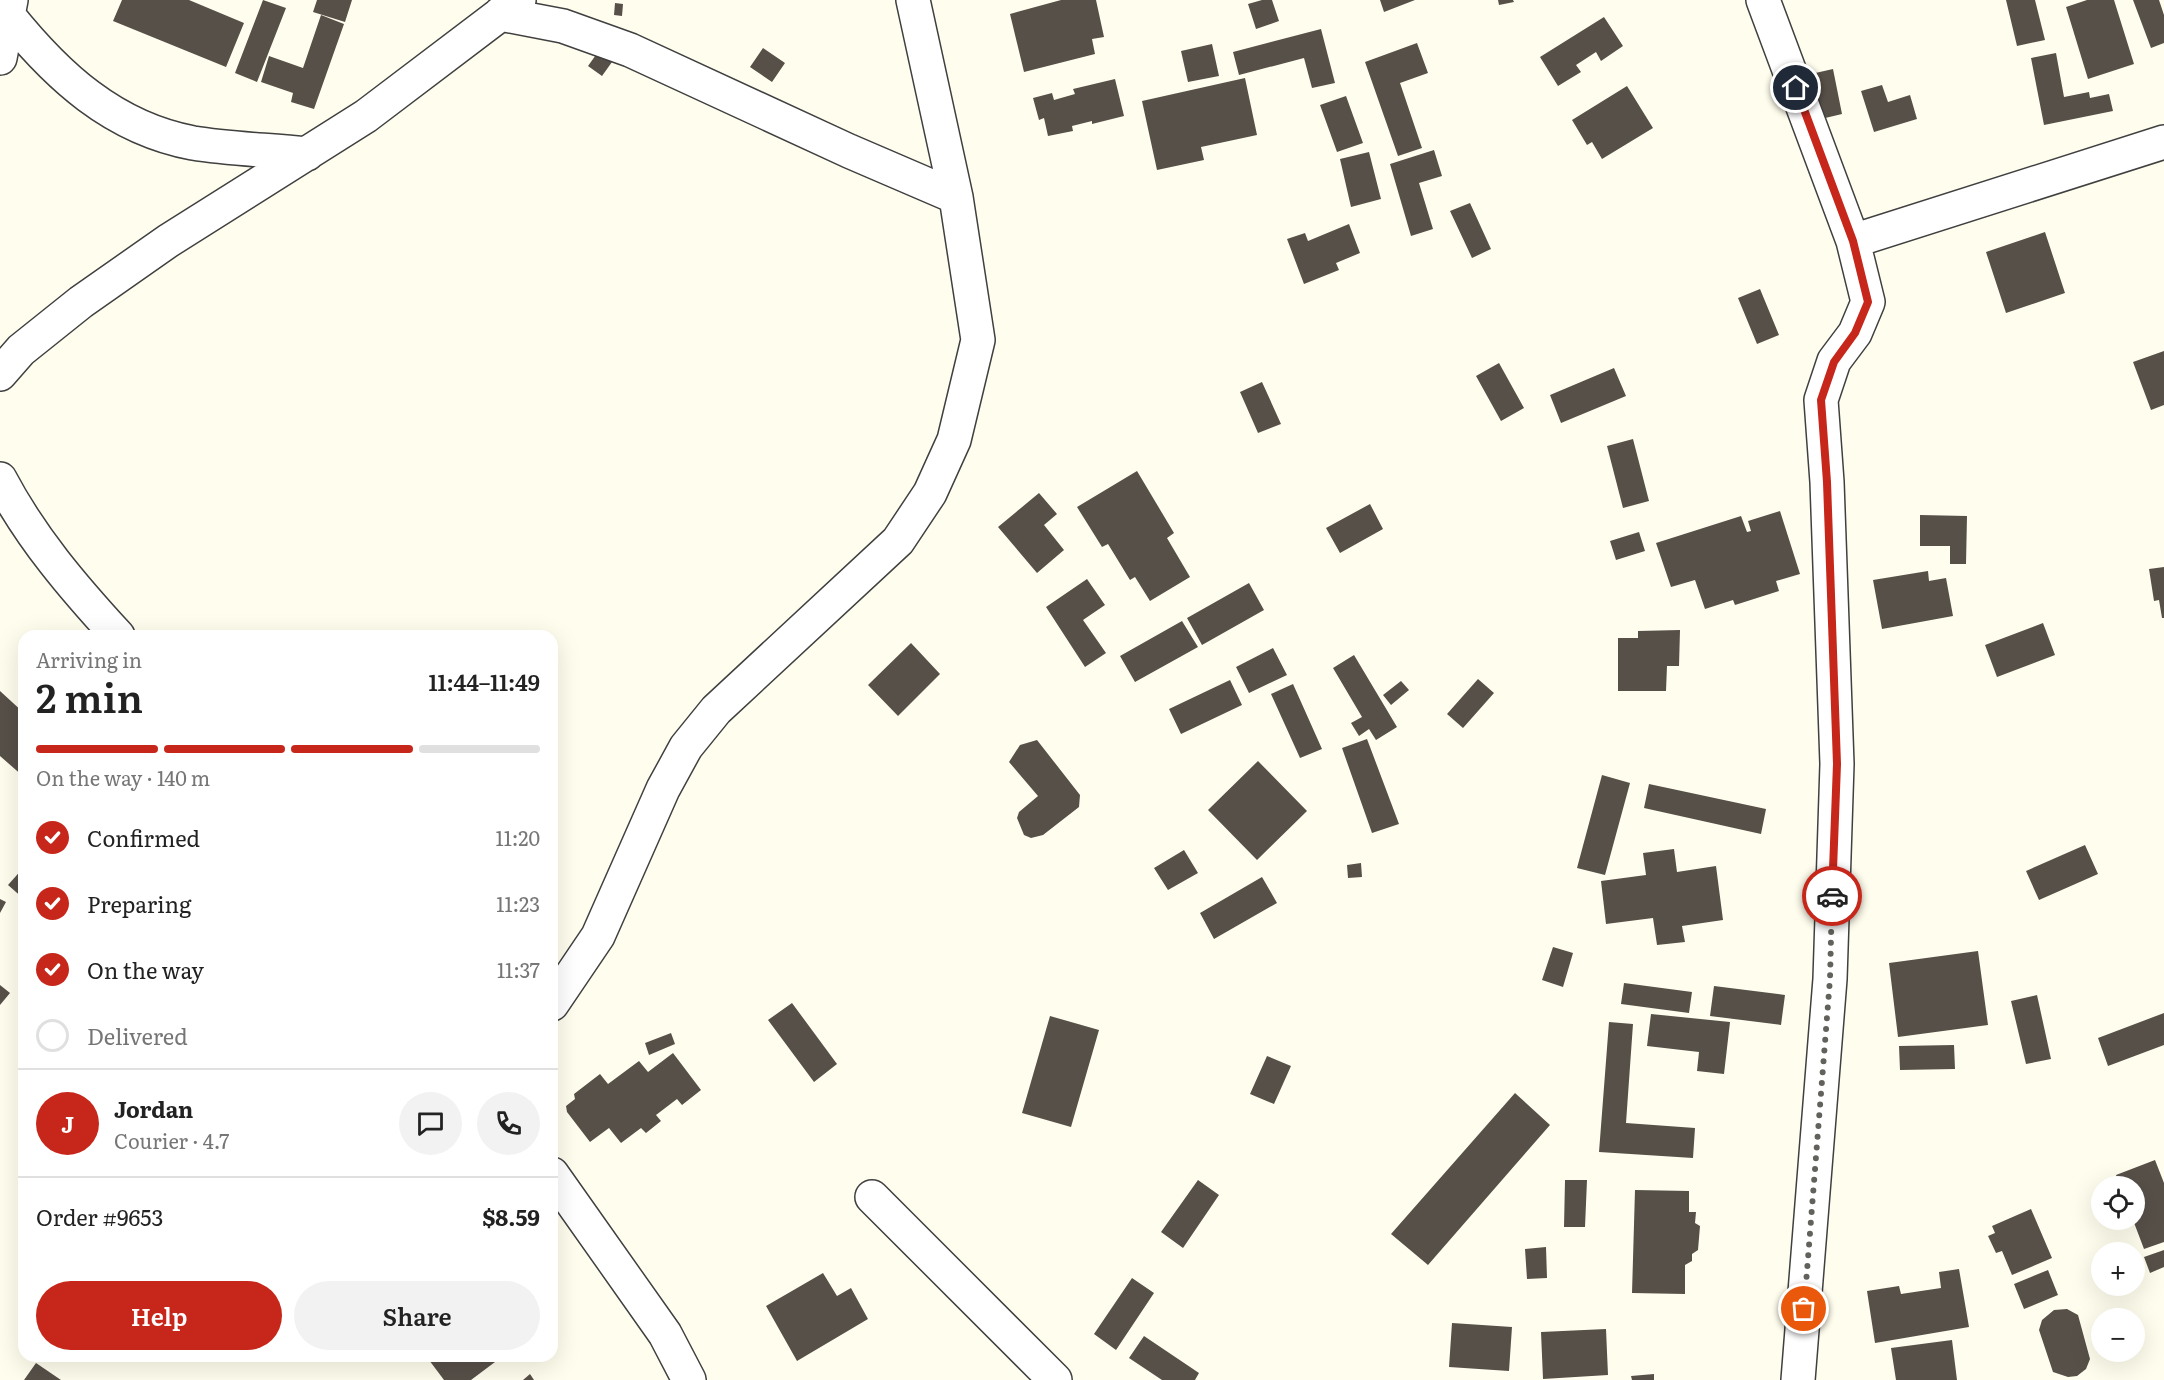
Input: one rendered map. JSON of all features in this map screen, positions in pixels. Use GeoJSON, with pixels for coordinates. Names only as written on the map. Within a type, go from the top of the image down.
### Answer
{"type":"FeatureCollection","features":[{"type":"Feature","properties":{"kind":"street"},"geometry":{"type":"LineString","coordinates":[[558,995],[598,936],[663,789],[686,747],[716,710],[898,541],[930,493],[954,440],[978,340],[957,197],[913,0]]}},
{"type":"Feature","properties":{"kind":"street"},"geometry":{"type":"LineString","coordinates":[[1763,0],[1853,241],[1868,302],[1855,333],[1834,362],[1821,400],[1827,482],[1837,764],[1830,979],[1798,1380]]}},
{"type":"Feature","properties":{"kind":"street"},"geometry":{"type":"LineString","coordinates":[[0,374],[21,350],[81,302],[168,241],[366,116],[510,7],[630,50],[849,152],[957,197]]}},
{"type":"Feature","properties":{"kind":"street"},"geometry":{"type":"LineString","coordinates":[[10,8],[37,51],[87,98],[139,126],[192,142],[307,154]]}},
{"type":"Feature","properties":{"kind":"street"},"geometry":{"type":"LineString","coordinates":[[0,58],[10,8]]}},
{"type":"Feature","properties":{"kind":"street"},"geometry":{"type":"LineString","coordinates":[[1853,241],[2164,142]]}},
{"type":"Feature","properties":{"kind":"street"},"geometry":{"type":"LineString","coordinates":[[0,479],[17,512],[67,580],[113,630]]}},
{"type":"Feature","properties":{"kind":"street"},"geometry":{"type":"LineString","coordinates":[[558,1183],[664,1334],[689,1380]]}},
{"type":"Feature","properties":{"kind":"street"},"geometry":{"type":"LineString","coordinates":[[872,1197],[1055,1380]]}},
{"type":"Feature","properties":{"kind":"building"},"geometry":{"type":"Polygon","coordinates":[[[122,0],[189,0],[244,23],[226,67],[113,21],[122,0]]]}},
{"type":"Feature","properties":{"kind":"building"},"geometry":{"type":"Polygon","coordinates":[[[263,0],[286,8],[257,82],[235,73],[263,0]]]}},
{"type":"Feature","properties":{"kind":"building"},"geometry":{"type":"Polygon","coordinates":[[[317,0],[352,0],[345,22],[313,12],[317,0]]]}},
{"type":"Feature","properties":{"kind":"building"},"geometry":{"type":"Polygon","coordinates":[[[1061,0],[1096,0],[1104,37],[1092,39],[1095,54],[1024,72],[1010,14],[1061,0]]]}},
{"type":"Feature","properties":{"kind":"building"},"geometry":{"type":"Polygon","coordinates":[[[1272,0],[1279,21],[1256,29],[1248,4],[1272,0]]]}},
{"type":"Feature","properties":{"kind":"building"},"geometry":{"type":"Polygon","coordinates":[[[1380,0],[1415,0],[1384,12],[1380,0]]]}},
{"type":"Feature","properties":{"kind":"building"},"geometry":{"type":"Polygon","coordinates":[[[1498,0],[1513,0],[1514,2],[1499,5],[1498,0]]]}},
{"type":"Feature","properties":{"kind":"building"},"geometry":{"type":"Polygon","coordinates":[[[2006,0],[2035,0],[2045,40],[2017,46],[2006,0]]]}},
{"type":"Feature","properties":{"kind":"building"},"geometry":{"type":"Polygon","coordinates":[[[2087,0],[2114,0],[2134,64],[2088,79],[2066,7],[2087,0]]]}},
{"type":"Feature","properties":{"kind":"building"},"geometry":{"type":"Polygon","coordinates":[[[2133,0],[2159,0],[2164,15],[2164,43],[2151,48],[2133,0]]]}},
{"type":"Feature","properties":{"kind":"building"},"geometry":{"type":"Polygon","coordinates":[[[615,3],[623,4],[622,16],[614,15],[615,3]]]}},
{"type":"Feature","properties":{"kind":"building"},"geometry":{"type":"Polygon","coordinates":[[[321,15],[344,24],[314,109],[291,102],[293,93],[261,82],[269,56],[303,68],[321,15]]]}},
{"type":"Feature","properties":{"kind":"building"},"geometry":{"type":"Polygon","coordinates":[[[1604,17],[1623,46],[1601,61],[1596,52],[1576,65],[1581,72],[1558,86],[1540,57],[1604,17]]]}},
{"type":"Feature","properties":{"kind":"building"},"geometry":{"type":"Polygon","coordinates":[[[1321,29],[1335,83],[1312,88],[1304,58],[1239,75],[1233,52],[1321,29]]]}},
{"type":"Feature","properties":{"kind":"building"},"geometry":{"type":"Polygon","coordinates":[[[1417,43],[1428,73],[1400,83],[1422,148],[1398,156],[1365,62],[1417,43]]]}},
{"type":"Feature","properties":{"kind":"building"},"geometry":{"type":"Polygon","coordinates":[[[1212,44],[1219,76],[1188,82],[1181,51],[1212,44]]]}},
{"type":"Feature","properties":{"kind":"building"},"geometry":{"type":"Polygon","coordinates":[[[763,48],[785,63],[772,82],[750,67],[763,48]]]}},
{"type":"Feature","properties":{"kind":"building"},"geometry":{"type":"Polygon","coordinates":[[[598,52],[612,62],[602,76],[588,66],[598,52]]]}},
{"type":"Feature","properties":{"kind":"building"},"geometry":{"type":"Polygon","coordinates":[[[2056,53],[2064,97],[2089,92],[2090,98],[2109,94],[2113,111],[2044,125],[2031,58],[2056,53]]]}},
{"type":"Feature","properties":{"kind":"building"},"geometry":{"type":"Polygon","coordinates":[[[1833,69],[1842,114],[1821,119],[1811,74],[1833,69]]]}},
{"type":"Feature","properties":{"kind":"building"},"geometry":{"type":"Polygon","coordinates":[[[1245,78],[1257,135],[1201,147],[1204,160],[1157,170],[1142,101],[1245,78]]]}},
{"type":"Feature","properties":{"kind":"building"},"geometry":{"type":"Polygon","coordinates":[[[1115,79],[1124,116],[1092,124],[1092,121],[1072,126],[1073,131],[1048,136],[1044,118],[1039,120],[1033,98],[1052,93],[1054,100],[1075,94],[1073,89],[1115,79]]]}},
{"type":"Feature","properties":{"kind":"building"},"geometry":{"type":"Polygon","coordinates":[[[1882,85],[1888,102],[1910,95],[1917,119],[1874,132],[1861,91],[1882,85]]]}},
{"type":"Feature","properties":{"kind":"building"},"geometry":{"type":"Polygon","coordinates":[[[1627,86],[1653,128],[1602,159],[1592,142],[1587,145],[1572,120],[1627,86]]]}},
{"type":"Feature","properties":{"kind":"building"},"geometry":{"type":"Polygon","coordinates":[[[1346,96],[1363,143],[1337,152],[1320,105],[1346,96]]]}},
{"type":"Feature","properties":{"kind":"building"},"geometry":{"type":"Polygon","coordinates":[[[1434,150],[1442,176],[1419,183],[1433,229],[1411,236],[1390,164],[1434,150]]]}},
{"type":"Feature","properties":{"kind":"building"},"geometry":{"type":"Polygon","coordinates":[[[1369,152],[1381,199],[1351,207],[1340,159],[1369,152]]]}},
{"type":"Feature","properties":{"kind":"building"},"geometry":{"type":"Polygon","coordinates":[[[1470,203],[1491,249],[1472,258],[1450,211],[1470,203]]]}},
{"type":"Feature","properties":{"kind":"building"},"geometry":{"type":"Polygon","coordinates":[[[1349,224],[1360,253],[1336,263],[1339,270],[1304,284],[1287,239],[1305,233],[1308,241],[1349,224]]]}},
{"type":"Feature","properties":{"kind":"building"},"geometry":{"type":"Polygon","coordinates":[[[2045,232],[2065,293],[2006,313],[1986,252],[2045,232]]]}},
{"type":"Feature","properties":{"kind":"building"},"geometry":{"type":"Polygon","coordinates":[[[1760,289],[1779,335],[1757,344],[1738,298],[1760,289]]]}},
{"type":"Feature","properties":{"kind":"building"},"geometry":{"type":"Polygon","coordinates":[[[2164,351],[2164,405],[2151,410],[2133,362],[2164,351]]]}},
{"type":"Feature","properties":{"kind":"building"},"geometry":{"type":"Polygon","coordinates":[[[1499,363],[1524,408],[1501,421],[1476,376],[1499,363]]]}},
{"type":"Feature","properties":{"kind":"building"},"geometry":{"type":"Polygon","coordinates":[[[1614,368],[1626,396],[1561,423],[1550,395],[1614,368]]]}},
{"type":"Feature","properties":{"kind":"building"},"geometry":{"type":"Polygon","coordinates":[[[1262,382],[1281,424],[1258,433],[1240,392],[1262,382]]]}},
{"type":"Feature","properties":{"kind":"building"},"geometry":{"type":"Polygon","coordinates":[[[1633,439],[1649,501],[1623,508],[1607,446],[1633,439]]]}},
{"type":"Feature","properties":{"kind":"building"},"geometry":{"type":"Polygon","coordinates":[[[1137,471],[1174,533],[1167,538],[1190,577],[1150,601],[1135,577],[1130,580],[1108,544],[1102,547],[1077,507],[1137,471]]]}},
{"type":"Feature","properties":{"kind":"building"},"geometry":{"type":"Polygon","coordinates":[[[1039,493],[1057,514],[1044,525],[1064,550],[1037,573],[998,527],[1039,493]]]}},
{"type":"Feature","properties":{"kind":"building"},"geometry":{"type":"Polygon","coordinates":[[[1370,504],[1383,529],[1340,553],[1326,528],[1370,504]]]}},
{"type":"Feature","properties":{"kind":"building"},"geometry":{"type":"Polygon","coordinates":[[[1780,511],[1800,574],[1776,581],[1779,591],[1735,605],[1733,600],[1705,609],[1695,580],[1671,587],[1656,543],[1741,516],[1747,532],[1751,531],[1748,521],[1780,511]]]}},
{"type":"Feature","properties":{"kind":"building"},"geometry":{"type":"Polygon","coordinates":[[[1920,515],[1967,516],[1966,564],[1950,564],[1950,546],[1920,546],[1920,515]]]}},
{"type":"Feature","properties":{"kind":"building"},"geometry":{"type":"Polygon","coordinates":[[[1639,532],[1645,551],[1616,560],[1610,541],[1639,532]]]}},
{"type":"Feature","properties":{"kind":"building"},"geometry":{"type":"Polygon","coordinates":[[[2164,567],[2164,618],[2162,618],[2159,600],[2154,601],[2149,569],[2164,567]]]}},
{"type":"Feature","properties":{"kind":"building"},"geometry":{"type":"Polygon","coordinates":[[[1928,571],[1929,581],[1946,578],[1953,616],[1882,629],[1873,580],[1928,571]]]}},
{"type":"Feature","properties":{"kind":"building"},"geometry":{"type":"Polygon","coordinates":[[[1087,579],[1105,605],[1083,620],[1106,653],[1085,667],[1046,607],[1087,579]]]}},
{"type":"Feature","properties":{"kind":"building"},"geometry":{"type":"Polygon","coordinates":[[[1249,583],[1264,610],[1202,645],[1187,618],[1249,583]]]}},
{"type":"Feature","properties":{"kind":"building"},"geometry":{"type":"Polygon","coordinates":[[[1182,621],[1198,647],[1135,682],[1120,656],[1182,621]]]}},
{"type":"Feature","properties":{"kind":"building"},"geometry":{"type":"Polygon","coordinates":[[[2043,623],[2055,655],[1997,677],[1985,645],[2043,623]]]}},
{"type":"Feature","properties":{"kind":"building"},"geometry":{"type":"Polygon","coordinates":[[[1680,630],[1679,666],[1667,666],[1666,691],[1618,691],[1618,638],[1638,638],[1638,631],[1680,630]]]}},
{"type":"Feature","properties":{"kind":"building"},"geometry":{"type":"Polygon","coordinates":[[[911,643],[940,674],[898,716],[868,685],[911,643]]]}},
{"type":"Feature","properties":{"kind":"building"},"geometry":{"type":"Polygon","coordinates":[[[1273,648],[1287,675],[1249,693],[1236,667],[1273,648]]]}},
{"type":"Feature","properties":{"kind":"building"},"geometry":{"type":"Polygon","coordinates":[[[1354,655],[1397,727],[1376,740],[1369,729],[1359,736],[1351,723],[1362,717],[1333,668],[1354,655]]]}},
{"type":"Feature","properties":{"kind":"building"},"geometry":{"type":"Polygon","coordinates":[[[1478,679],[1494,693],[1463,728],[1447,714],[1478,679]]]}},
{"type":"Feature","properties":{"kind":"building"},"geometry":{"type":"Polygon","coordinates":[[[1230,680],[1242,705],[1181,734],[1169,709],[1230,680]]]}},
{"type":"Feature","properties":{"kind":"building"},"geometry":{"type":"Polygon","coordinates":[[[1401,681],[1409,690],[1391,705],[1383,695],[1401,681]]]}},
{"type":"Feature","properties":{"kind":"building"},"geometry":{"type":"Polygon","coordinates":[[[1293,684],[1322,749],[1300,758],[1271,694],[1293,684]]]}},
{"type":"Feature","properties":{"kind":"building"},"geometry":{"type":"Polygon","coordinates":[[[0,691],[18,708],[18,772],[0,756],[0,691]]]}},
{"type":"Feature","properties":{"kind":"building"},"geometry":{"type":"Polygon","coordinates":[[[1367,739],[1399,824],[1372,833],[1342,748],[1367,739]]]}},
{"type":"Feature","properties":{"kind":"building"},"geometry":{"type":"Polygon","coordinates":[[[1037,740],[1080,795],[1079,807],[1043,835],[1031,838],[1024,835],[1017,818],[1019,812],[1038,796],[1009,762],[1020,745],[1037,740]]]}},
{"type":"Feature","properties":{"kind":"building"},"geometry":{"type":"Polygon","coordinates":[[[1258,761],[1307,811],[1257,860],[1208,810],[1258,761]]]}},
{"type":"Feature","properties":{"kind":"building"},"geometry":{"type":"Polygon","coordinates":[[[1602,775],[1630,783],[1605,875],[1577,868],[1602,775]]]}},
{"type":"Feature","properties":{"kind":"building"},"geometry":{"type":"Polygon","coordinates":[[[1649,784],[1766,809],[1761,834],[1644,808],[1649,784]]]}},
{"type":"Feature","properties":{"kind":"building"},"geometry":{"type":"Polygon","coordinates":[[[2085,845],[2098,874],[2039,900],[2026,871],[2085,845]]]}},
{"type":"Feature","properties":{"kind":"building"},"geometry":{"type":"Polygon","coordinates":[[[1674,849],[1677,872],[1716,866],[1723,920],[1682,926],[1685,942],[1657,945],[1653,918],[1606,924],[1601,881],[1646,875],[1643,853],[1674,849]]]}},
{"type":"Feature","properties":{"kind":"building"},"geometry":{"type":"Polygon","coordinates":[[[1184,850],[1198,873],[1168,890],[1154,868],[1184,850]]]}},
{"type":"Feature","properties":{"kind":"building"},"geometry":{"type":"Polygon","coordinates":[[[1361,863],[1362,877],[1348,878],[1347,865],[1361,863]]]}},
{"type":"Feature","properties":{"kind":"building"},"geometry":{"type":"Polygon","coordinates":[[[18,874],[18,894],[8,885],[18,874]]]}},
{"type":"Feature","properties":{"kind":"building"},"geometry":{"type":"Polygon","coordinates":[[[1262,877],[1277,903],[1214,939],[1200,913],[1262,877]]]}},
{"type":"Feature","properties":{"kind":"building"},"geometry":{"type":"Polygon","coordinates":[[[0,899],[6,902],[0,913],[0,899]]]}},
{"type":"Feature","properties":{"kind":"building"},"geometry":{"type":"Polygon","coordinates":[[[1553,947],[1573,953],[1563,987],[1542,980],[1553,947]]]}},
{"type":"Feature","properties":{"kind":"building"},"geometry":{"type":"Polygon","coordinates":[[[1978,951],[1988,1025],[1898,1037],[1889,963],[1978,951]]]}},
{"type":"Feature","properties":{"kind":"building"},"geometry":{"type":"Polygon","coordinates":[[[1624,983],[1692,992],[1689,1013],[1621,1004],[1624,983]]]}},
{"type":"Feature","properties":{"kind":"building"},"geometry":{"type":"Polygon","coordinates":[[[0,985],[10,993],[0,1005],[0,985]]]}},
{"type":"Feature","properties":{"kind":"building"},"geometry":{"type":"Polygon","coordinates":[[[1714,986],[1785,995],[1781,1025],[1710,1016],[1714,986]]]}},
{"type":"Feature","properties":{"kind":"building"},"geometry":{"type":"Polygon","coordinates":[[[2037,995],[2051,1059],[2026,1064],[2011,1001],[2037,995]]]}},
{"type":"Feature","properties":{"kind":"building"},"geometry":{"type":"Polygon","coordinates":[[[792,1003],[837,1064],[814,1082],[768,1020],[792,1003]]]}},
{"type":"Feature","properties":{"kind":"building"},"geometry":{"type":"Polygon","coordinates":[[[2164,1013],[2164,1045],[2108,1066],[2098,1038],[2164,1013]]]}},
{"type":"Feature","properties":{"kind":"building"},"geometry":{"type":"Polygon","coordinates":[[[1651,1014],[1730,1022],[1724,1074],[1697,1071],[1699,1052],[1647,1046],[1651,1014]]]}},
{"type":"Feature","properties":{"kind":"building"},"geometry":{"type":"Polygon","coordinates":[[[1050,1016],[1099,1030],[1071,1127],[1022,1113],[1050,1016]]]}},
{"type":"Feature","properties":{"kind":"building"},"geometry":{"type":"Polygon","coordinates":[[[1609,1022],[1633,1024],[1626,1123],[1695,1128],[1693,1158],[1599,1152],[1609,1022]]]}},
{"type":"Feature","properties":{"kind":"building"},"geometry":{"type":"Polygon","coordinates":[[[671,1033],[675,1044],[649,1055],[645,1043],[671,1033]]]}},
{"type":"Feature","properties":{"kind":"building"},"geometry":{"type":"Polygon","coordinates":[[[1954,1045],[1955,1069],[1900,1070],[1899,1046],[1954,1045]]]}},
{"type":"Feature","properties":{"kind":"building"},"geometry":{"type":"Polygon","coordinates":[[[673,1053],[701,1090],[682,1105],[677,1099],[656,1115],[661,1121],[646,1133],[641,1128],[621,1143],[609,1128],[590,1142],[567,1112],[566,1106],[575,1099],[574,1094],[600,1074],[608,1084],[639,1061],[648,1072],[673,1053]]]}},
{"type":"Feature","properties":{"kind":"building"},"geometry":{"type":"Polygon","coordinates":[[[1267,1056],[1291,1066],[1274,1104],[1250,1094],[1267,1056]]]}},
{"type":"Feature","properties":{"kind":"building"},"geometry":{"type":"Polygon","coordinates":[[[1515,1093],[1550,1125],[1428,1265],[1391,1234],[1515,1093]]]}},
{"type":"Feature","properties":{"kind":"building"},"geometry":{"type":"Polygon","coordinates":[[[2155,1160],[2164,1183],[2164,1242],[2145,1249],[2145,1242],[2141,1242],[2137,1230],[2145,1230],[2145,1176],[2116,1175],[2155,1160]]]}},
{"type":"Feature","properties":{"kind":"building"},"geometry":{"type":"Polygon","coordinates":[[[1198,1180],[1219,1195],[1183,1248],[1161,1232],[1198,1180]]]}},
{"type":"Feature","properties":{"kind":"building"},"geometry":{"type":"Polygon","coordinates":[[[1565,1180],[1587,1180],[1585,1227],[1564,1227],[1565,1180]]]}},
{"type":"Feature","properties":{"kind":"building"},"geometry":{"type":"Polygon","coordinates":[[[1635,1190],[1689,1191],[1689,1212],[1696,1212],[1695,1223],[1700,1226],[1698,1250],[1692,1254],[1692,1261],[1685,1265],[1685,1294],[1632,1293],[1635,1190]]]}},
{"type":"Feature","properties":{"kind":"building"},"geometry":{"type":"Polygon","coordinates":[[[2031,1209],[2052,1258],[2012,1275],[2002,1251],[1996,1253],[1988,1236],[1995,1233],[1992,1226],[2031,1209]]]}},
{"type":"Feature","properties":{"kind":"building"},"geometry":{"type":"Polygon","coordinates":[[[1546,1247],[1547,1278],[1527,1279],[1525,1249],[1546,1247]]]}},
{"type":"Feature","properties":{"kind":"building"},"geometry":{"type":"Polygon","coordinates":[[[2164,1250],[2164,1267],[2150,1273],[2145,1257],[2164,1250]]]}},
{"type":"Feature","properties":{"kind":"building"},"geometry":{"type":"Polygon","coordinates":[[[1959,1269],[1969,1327],[1875,1343],[1867,1291],[1899,1286],[1901,1294],[1941,1288],[1939,1272],[1959,1269]]]}},
{"type":"Feature","properties":{"kind":"building"},"geometry":{"type":"Polygon","coordinates":[[[2048,1270],[2058,1295],[2024,1309],[2014,1284],[2048,1270]]]}},
{"type":"Feature","properties":{"kind":"building"},"geometry":{"type":"Polygon","coordinates":[[[823,1273],[837,1296],[851,1288],[868,1319],[797,1361],[766,1306],[823,1273]]]}},
{"type":"Feature","properties":{"kind":"building"},"geometry":{"type":"Polygon","coordinates":[[[1132,1278],[1154,1293],[1116,1350],[1094,1334],[1132,1278]]]}},
{"type":"Feature","properties":{"kind":"building"},"geometry":{"type":"Polygon","coordinates":[[[2067,1309],[2078,1315],[2090,1359],[2086,1369],[2077,1376],[2068,1377],[2053,1372],[2039,1330],[2042,1320],[2054,1310],[2067,1309]]]}},
{"type":"Feature","properties":{"kind":"building"},"geometry":{"type":"Polygon","coordinates":[[[1452,1323],[1512,1327],[1509,1371],[1449,1367],[1452,1323]]]}},
{"type":"Feature","properties":{"kind":"building"},"geometry":{"type":"Polygon","coordinates":[[[1606,1329],[1608,1375],[1543,1379],[1541,1332],[1606,1329]]]}},
{"type":"Feature","properties":{"kind":"building"},"geometry":{"type":"Polygon","coordinates":[[[1144,1336],[1199,1373],[1195,1380],[1162,1380],[1129,1358],[1144,1336]]]}},
{"type":"Feature","properties":{"kind":"building"},"geometry":{"type":"Polygon","coordinates":[[[1952,1340],[1957,1380],[1896,1380],[1891,1348],[1952,1340]]]}},
{"type":"Feature","properties":{"kind":"building"},"geometry":{"type":"Polygon","coordinates":[[[430,1362],[495,1362],[471,1380],[444,1380],[430,1362]]]}},
{"type":"Feature","properties":{"kind":"building"},"geometry":{"type":"Polygon","coordinates":[[[36,1363],[61,1380],[24,1380],[36,1363]]]}},
{"type":"Feature","properties":{"kind":"building"},"geometry":{"type":"Polygon","coordinates":[[[530,1374],[534,1380],[523,1380],[530,1374]]]}},
{"type":"Feature","properties":{"kind":"building"},"geometry":{"type":"Polygon","coordinates":[[[1654,1374],[1654,1380],[1632,1380],[1631,1376],[1654,1374]]]}},
{"type":"Feature","properties":{"kind":"way so far"},"geometry":{"type":"LineString","coordinates":[[1804,1309],[1830,979],[1832,896]]}},
{"type":"Feature","properties":{"kind":"route"},"geometry":{"type":"LineString","coordinates":[[1796,88],[1853,241],[1868,302],[1855,333],[1834,362],[1821,400],[1827,482],[1837,764],[1832,896]]}}]}
